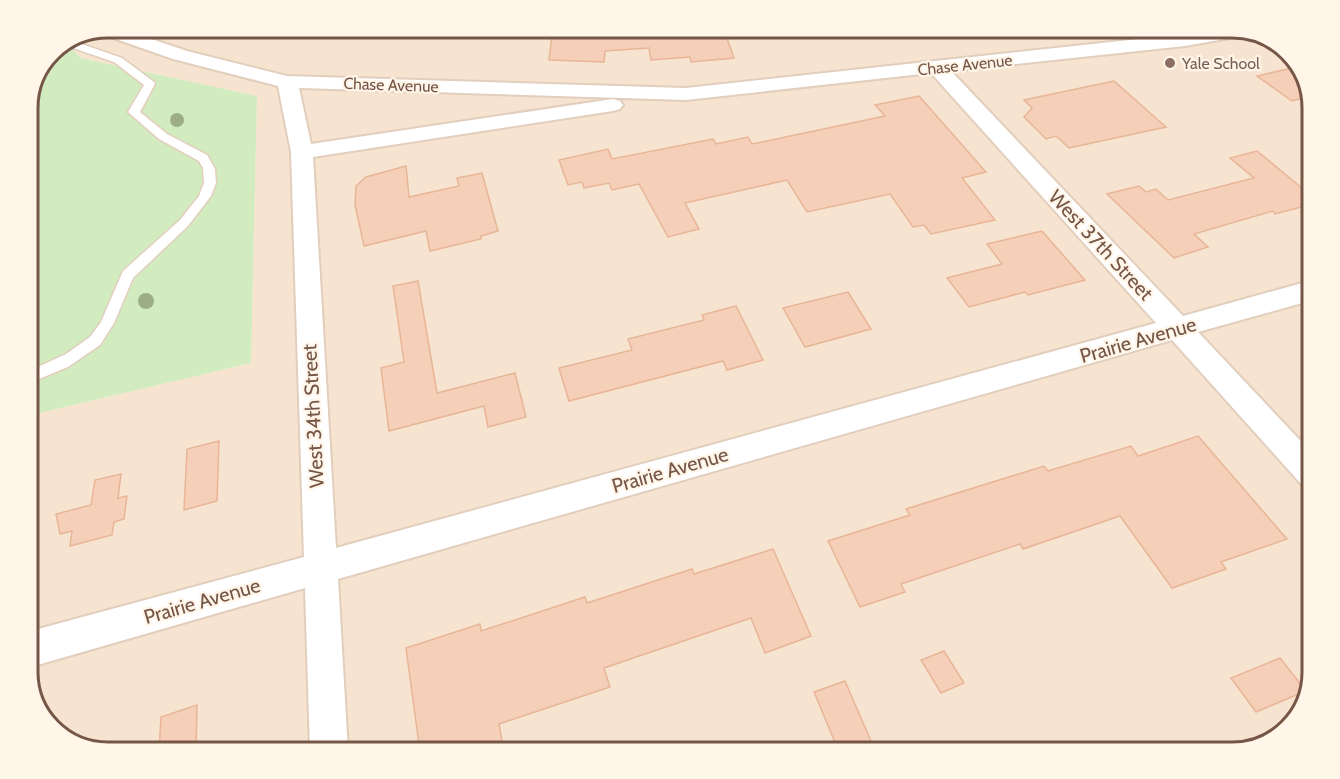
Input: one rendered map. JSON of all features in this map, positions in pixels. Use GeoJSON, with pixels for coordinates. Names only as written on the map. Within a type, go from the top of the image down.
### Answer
{"type":"FeatureCollection","features":[{"type":"Feature","properties":{"kind":"street","name":"Chase Avenue"},"geometry":{"type":"LineString","coordinates":[[130,38],[180,55],[287,82],[686,94]]}},
{"type":"Feature","properties":{"kind":"street","name":"Chase Avenue"},"geometry":{"type":"LineString","coordinates":[[302,152],[686,94],[1196,38]]}},
{"type":"Feature","properties":{"kind":"street","name":"West 37th Street"},"geometry":{"type":"LineString","coordinates":[[937,68],[1303,464]]}},
{"type":"Feature","properties":{"kind":"street","name":"West 34th Street"},"geometry":{"type":"LineString","coordinates":[[287,82],[302,152],[329,742]]}},
{"type":"Feature","properties":{"kind":"street","name":"Prairie Avenue"},"geometry":{"type":"LineString","coordinates":[[38,647],[1302,293]]}},
{"type":"Feature","properties":{"kind":"lane"},"geometry":{"type":"LineString","coordinates":[[38,373],[70,360],[96,340],[111,318],[119,287],[134,267],[191,215],[209,188],[210,168],[201,156],[183,148],[143,122],[135,112],[150,84],[118,60],[75,46]]}},
{"type":"Feature","properties":{"kind":"shaded area"},"geometry":{"type":"Polygon","coordinates":[[[108,38],[1241,38],[1267,47],[1282,58],[1293,73],[1299,85],[1302,103],[1303,671],[1300,689],[1293,706],[1282,721],[1267,732],[1250,739],[1232,742],[108,742],[90,739],[73,732],[61,724],[49,710],[41,694],[38,676],[38,413],[251,363],[257,96],[81,58],[71,48],[94,39],[108,38]]]}},
{"type":"Feature","properties":{"kind":"green space"},"geometry":{"type":"Polygon","coordinates":[[[71,48],[81,58],[257,96],[251,363],[38,413],[38,103],[40,90],[49,69],[69,49],[71,48]]]}},
{"type":"Feature","properties":{"kind":"building"},"geometry":{"type":"Polygon","coordinates":[[[552,38],[727,38],[734,58],[691,62],[690,57],[651,60],[649,48],[605,51],[604,62],[549,60],[552,38]]]}},
{"type":"Feature","properties":{"kind":"building"},"geometry":{"type":"Polygon","coordinates":[[[1290,68],[1299,85],[1302,98],[1292,101],[1257,76],[1290,68]]]}},
{"type":"Feature","properties":{"kind":"building"},"geometry":{"type":"Polygon","coordinates":[[[1114,81],[1166,127],[1069,148],[1056,136],[1046,139],[1024,117],[1032,108],[1024,100],[1114,81]]]}},
{"type":"Feature","properties":{"kind":"building"},"geometry":{"type":"Polygon","coordinates":[[[919,96],[986,172],[962,178],[995,220],[931,234],[924,225],[913,227],[890,194],[807,212],[787,180],[685,203],[699,229],[668,237],[639,184],[612,190],[609,183],[584,188],[582,182],[568,185],[559,160],[608,149],[612,159],[713,139],[716,144],[748,137],[752,144],[885,116],[875,105],[919,96]]]}},
{"type":"Feature","properties":{"kind":"building"},"geometry":{"type":"Polygon","coordinates":[[[1257,151],[1302,188],[1302,207],[1275,214],[1273,211],[1194,234],[1208,247],[1174,258],[1107,194],[1139,186],[1146,192],[1156,189],[1168,200],[1254,178],[1230,158],[1257,151]]]}},
{"type":"Feature","properties":{"kind":"building"},"geometry":{"type":"Polygon","coordinates":[[[406,166],[409,197],[459,186],[457,178],[482,173],[498,231],[481,236],[481,239],[430,251],[426,231],[364,246],[355,205],[356,186],[366,177],[406,166]]]}},
{"type":"Feature","properties":{"kind":"building"},"geometry":{"type":"Polygon","coordinates":[[[1042,231],[1085,280],[1028,295],[1025,292],[969,307],[947,278],[1002,264],[987,244],[1042,231]]]}},
{"type":"Feature","properties":{"kind":"building"},"geometry":{"type":"Polygon","coordinates":[[[418,281],[437,393],[515,373],[526,417],[488,427],[484,406],[389,431],[381,368],[404,362],[393,286],[418,281]]]}},
{"type":"Feature","properties":{"kind":"building"},"geometry":{"type":"Polygon","coordinates":[[[848,292],[871,329],[805,347],[783,308],[848,292]]]}},
{"type":"Feature","properties":{"kind":"building"},"geometry":{"type":"Polygon","coordinates":[[[736,306],[763,360],[727,370],[723,361],[569,401],[559,368],[632,350],[628,339],[704,320],[702,315],[736,306]]]}},
{"type":"Feature","properties":{"kind":"building"},"geometry":{"type":"Polygon","coordinates":[[[1198,436],[1287,539],[1221,562],[1226,569],[1172,588],[1120,516],[1023,549],[1020,544],[901,584],[905,592],[860,607],[828,541],[910,515],[906,509],[1044,466],[1048,471],[1131,446],[1138,456],[1198,436]]]}},
{"type":"Feature","properties":{"kind":"building"},"geometry":{"type":"Polygon","coordinates":[[[219,441],[217,501],[184,510],[187,449],[219,441]]]}},
{"type":"Feature","properties":{"kind":"building"},"geometry":{"type":"Polygon","coordinates":[[[121,474],[118,498],[127,496],[124,519],[114,522],[112,535],[70,546],[72,531],[60,534],[56,514],[91,505],[95,480],[121,474]]]}},
{"type":"Feature","properties":{"kind":"building"},"geometry":{"type":"Polygon","coordinates":[[[773,549],[811,636],[765,653],[751,618],[604,668],[610,687],[499,724],[502,742],[419,742],[406,648],[480,624],[481,631],[585,597],[587,603],[692,569],[694,574],[773,549]]]}},
{"type":"Feature","properties":{"kind":"building"},"geometry":{"type":"Polygon","coordinates":[[[944,651],[964,683],[941,693],[921,660],[944,651]]]}},
{"type":"Feature","properties":{"kind":"building"},"geometry":{"type":"Polygon","coordinates":[[[1280,658],[1301,685],[1298,694],[1256,712],[1231,678],[1280,658]]]}},
{"type":"Feature","properties":{"kind":"building"},"geometry":{"type":"Polygon","coordinates":[[[845,681],[871,741],[835,742],[814,692],[845,681]]]}},
{"type":"Feature","properties":{"kind":"building"},"geometry":{"type":"Polygon","coordinates":[[[197,705],[196,742],[160,742],[161,717],[197,705]]]}},
{"type":"Feature","properties":{"kind":"place","name":"Yale School"},"geometry":{"type":"Point","coordinates":[1170,63]}}]}
